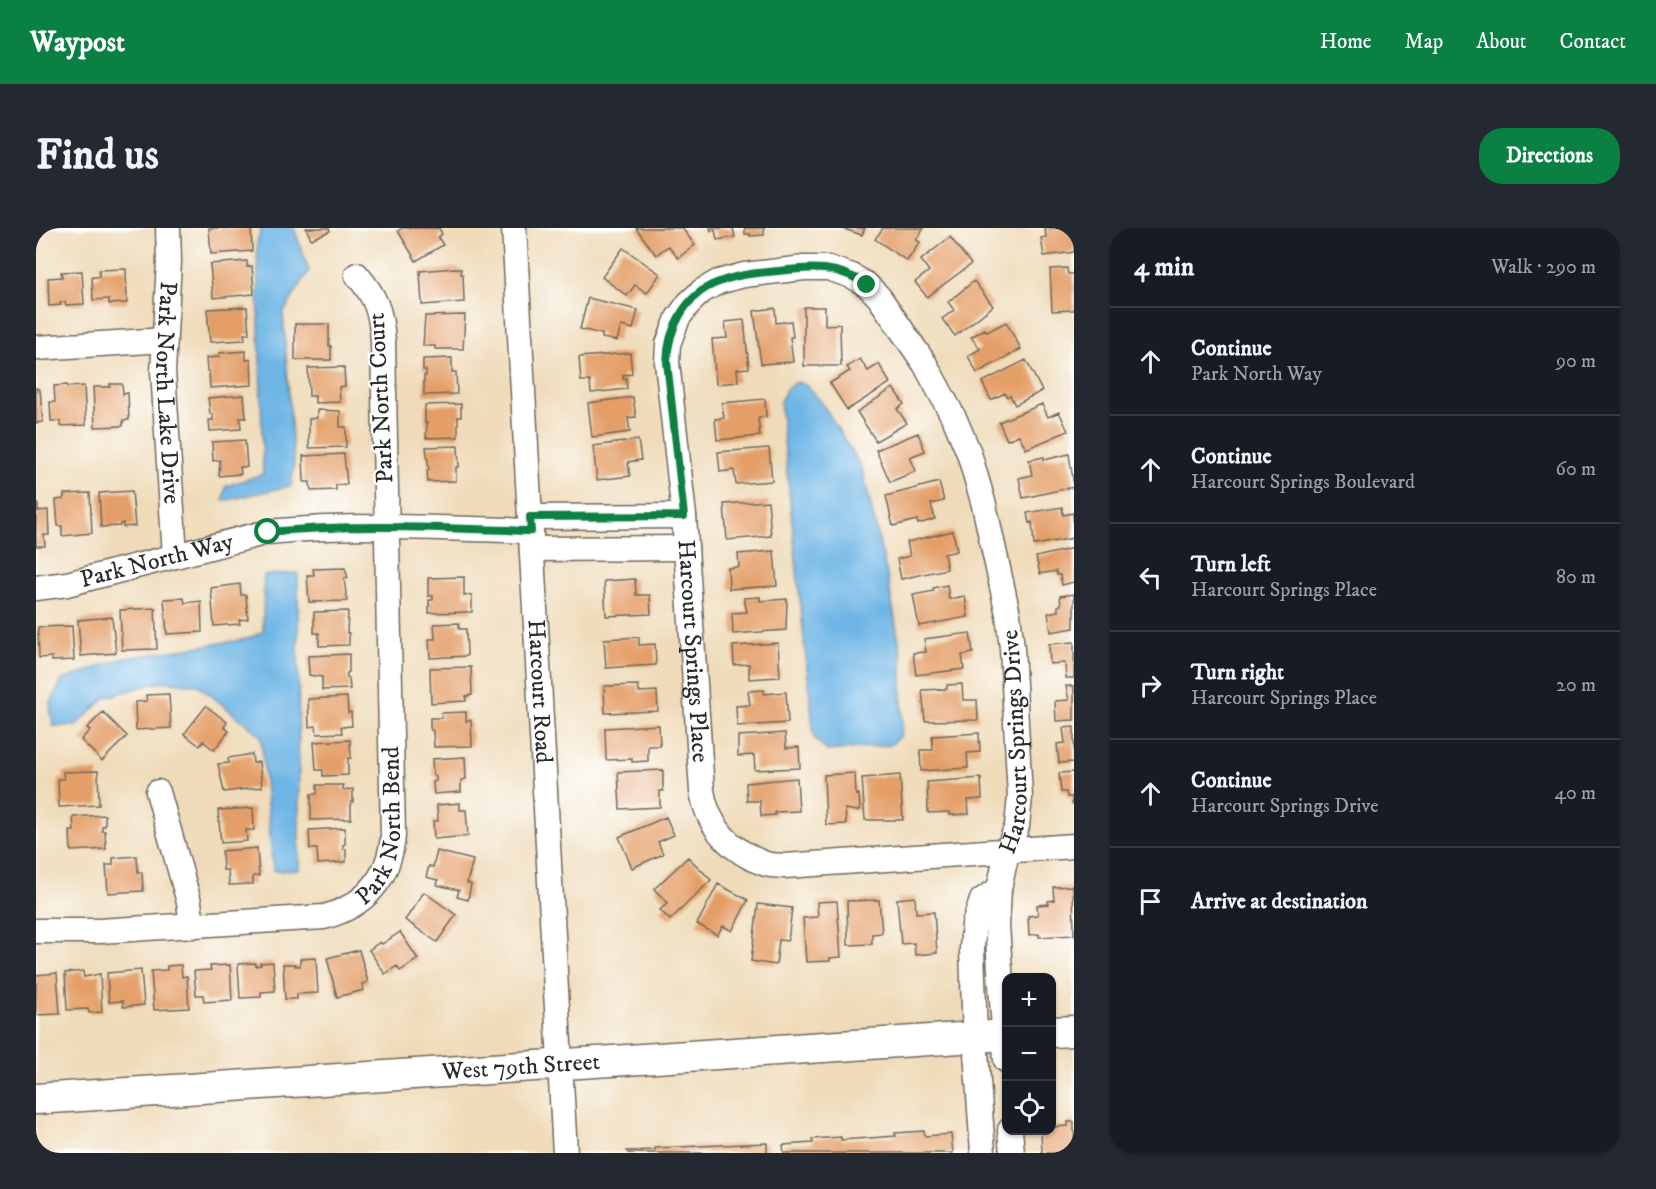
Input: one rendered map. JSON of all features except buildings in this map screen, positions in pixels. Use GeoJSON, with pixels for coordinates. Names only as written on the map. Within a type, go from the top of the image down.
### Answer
{"type":"FeatureCollection","features":[{"type":"Feature","properties":{"kind":"main road"},"geometry":{"type":"LineString","coordinates":[[1056,1032],[1074,1031]]}},
{"type":"Feature","properties":{"kind":"main road","name":"West 79th Street"},"geometry":{"type":"LineString","coordinates":[[36,1099],[975,1037],[1002,1043]]}},
{"type":"Feature","properties":{"kind":"street","name":"Park North Lake Drive"},"geometry":{"type":"LineString","coordinates":[[168,228],[169,261],[164,371],[175,556]]}},
{"type":"Feature","properties":{"kind":"street","name":"Harcourt Road"},"geometry":{"type":"LineString","coordinates":[[514,228],[566,1153]]}},
{"type":"Feature","properties":{"kind":"street","name":"Harcourt Springs Drive"},"geometry":{"type":"LineString","coordinates":[[744,275],[818,267],[843,272],[863,282],[879,297],[925,364],[955,420],[977,478],[1010,627],[1020,792],[1017,826],[1007,852],[999,889],[997,925],[1005,1027]]}},
{"type":"Feature","properties":{"kind":"street","name":"Park North Court"},"geometry":{"type":"LineString","coordinates":[[357,275],[371,291],[382,330],[386,527]]}},
{"type":"Feature","properties":{"kind":"street","name":"Harcourt Springs Place"},"geometry":{"type":"LineString","coordinates":[[744,275],[718,282],[695,297],[678,318],[668,344],[667,371],[684,516],[702,791],[710,818],[717,829],[740,852],[772,865],[785,866],[1074,846]]}},
{"type":"Feature","properties":{"kind":"street"},"geometry":{"type":"LineString","coordinates":[[36,348],[165,340]]}},
{"type":"Feature","properties":{"kind":"street"},"geometry":{"type":"LineString","coordinates":[[531,532],[684,516]]}},
{"type":"Feature","properties":{"kind":"street","name":"Park North Way"},"geometry":{"type":"LineString","coordinates":[[36,588],[67,584],[268,532],[294,529],[386,527],[531,532]]}},
{"type":"Feature","properties":{"kind":"street","name":"Park North Bend"},"geometry":{"type":"LineString","coordinates":[[36,931],[99,931],[312,919],[348,909],[368,894],[387,865],[393,836],[386,527]]}},
{"type":"Feature","properties":{"kind":"street"},"geometry":{"type":"LineString","coordinates":[[531,532],[686,548]]}},
{"type":"Feature","properties":{"kind":"street"},"geometry":{"type":"LineString","coordinates":[[158,792],[189,902],[192,926]]}},
{"type":"Feature","properties":{"kind":"street","name":"Harcourt Springs Drive"},"geometry":{"type":"LineString","coordinates":[[983,1153],[972,949],[974,924],[982,900],[999,889]]}},
{"type":"Feature","properties":{"kind":"street"},"geometry":{"type":"LineString","coordinates":[[1010,1135],[1012,1153]]}},
{"type":"Feature","properties":{"kind":"water"},"geometry":{"type":"Polygon","coordinates":[[[261,228],[294,228],[309,271],[283,313],[294,466],[291,486],[223,501],[226,486],[263,474],[257,243],[261,228]]]}},
{"type":"Feature","properties":{"kind":"water"},"geometry":{"type":"Polygon","coordinates":[[[797,382],[807,385],[822,403],[862,468],[887,575],[902,658],[902,727],[900,737],[890,745],[827,751],[814,738],[780,402],[787,388],[797,382]]]}},
{"type":"Feature","properties":{"kind":"water"},"geometry":{"type":"Polygon","coordinates":[[[298,573],[299,870],[273,871],[261,736],[198,685],[164,681],[106,697],[76,726],[53,726],[50,705],[62,680],[125,658],[247,639],[263,632],[264,575],[298,573]]]}},
{"type":"Feature","properties":{"kind":"route"},"geometry":{"type":"LineString","coordinates":[[268,532],[294,529],[386,527],[531,531],[530,517],[684,516],[667,371],[667,352],[674,326],[688,303],[702,291],[718,282],[744,275],[804,268],[828,268],[843,272],[867,285]]}}]}
